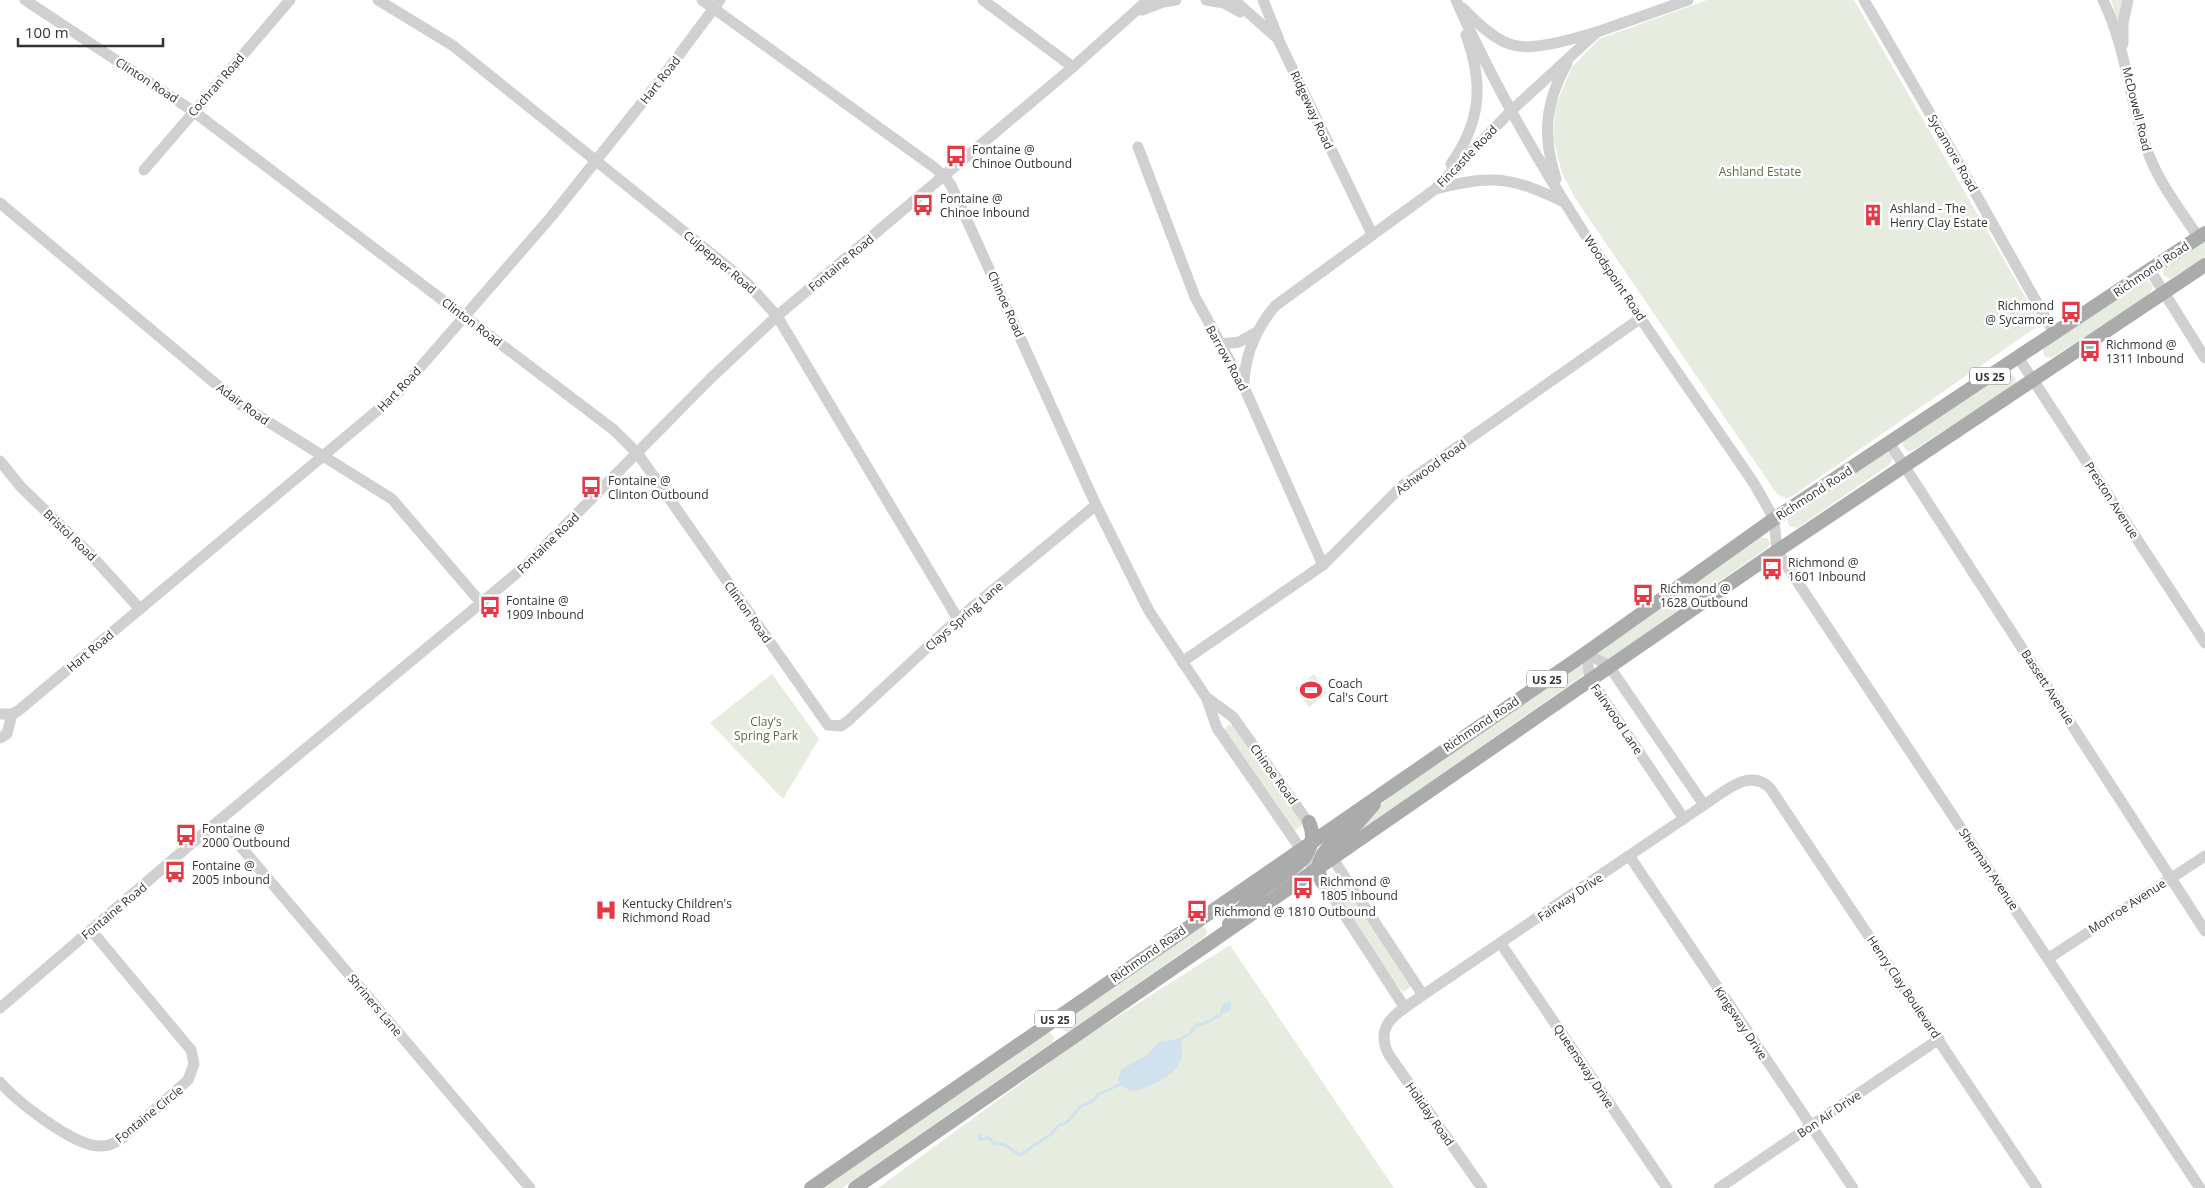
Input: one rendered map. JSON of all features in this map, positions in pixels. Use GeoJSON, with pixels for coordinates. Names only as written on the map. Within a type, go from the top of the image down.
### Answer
{"type":"FeatureCollection","features":[{"type":"Feature","properties":{"kind":"main road","name":"Richmond Road"},"geometry":{"type":"LineString","coordinates":[[1315,838],[1586,653],[1774,519],[1890,444],[2202,235]]}},
{"type":"Feature","properties":{"kind":"main road","name":"Richmond Road"},"geometry":{"type":"LineString","coordinates":[[1329,854],[1590,679],[1777,550],[2205,265]]}},
{"type":"Feature","properties":{"kind":"main road"},"geometry":{"type":"LineString","coordinates":[[1319,874],[1322,854],[1329,854],[1392,785]]}},
{"type":"Feature","properties":{"kind":"main road"},"geometry":{"type":"LineString","coordinates":[[1219,936],[1247,902],[1302,853],[1315,838],[1309,822]]}},
{"type":"Feature","properties":{"kind":"main road","name":"Richmond Road"},"geometry":{"type":"LineString","coordinates":[[811,1188],[1302,853]]}},
{"type":"Feature","properties":{"kind":"main road","name":"Richmond Road"},"geometry":{"type":"LineString","coordinates":[[854,1188],[1219,936],[1319,874]]}},
{"type":"Feature","properties":{"kind":"street","name":"Clinton Road"},"geometry":{"type":"LineString","coordinates":[[25,0],[193,111],[614,430],[638,454],[828,725],[834,727]]}},
{"type":"Feature","properties":{"kind":"street","name":"Cochran Road"},"geometry":{"type":"LineString","coordinates":[[144,170],[290,0]]}},
{"type":"Feature","properties":{"kind":"street","name":"Culpepper Road"},"geometry":{"type":"LineString","coordinates":[[378,0],[452,45],[748,284],[777,316],[958,619]]}},
{"type":"Feature","properties":{"kind":"street","name":"Chinoe Road"},"geometry":{"type":"LineString","coordinates":[[702,0],[717,4],[944,176],[959,201],[1096,505],[1150,611],[1206,697],[1216,728],[1302,853],[1319,874]]}},
{"type":"Feature","properties":{"kind":"street"},"geometry":{"type":"LineString","coordinates":[[983,0],[1073,67]]}},
{"type":"Feature","properties":{"kind":"street"},"geometry":{"type":"LineString","coordinates":[[1132,15],[1141,0]]}},
{"type":"Feature","properties":{"kind":"street","name":"Fontaine Road"},"geometry":{"type":"LineString","coordinates":[[0,1008],[219,821],[482,604],[539,552],[638,454],[711,378],[777,316],[1073,67],[1148,0]]}},
{"type":"Feature","properties":{"kind":"street"},"geometry":{"type":"LineString","coordinates":[[1132,15],[1150,6],[1176,0]]}},
{"type":"Feature","properties":{"kind":"street"},"geometry":{"type":"LineString","coordinates":[[1206,0],[1232,7],[1278,39]]}},
{"type":"Feature","properties":{"kind":"street","name":"Ridgeway Road"},"geometry":{"type":"LineString","coordinates":[[1234,0],[1278,39],[1372,234]]}},
{"type":"Feature","properties":{"kind":"street"},"geometry":{"type":"LineString","coordinates":[[1263,0],[1278,39]]}},
{"type":"Feature","properties":{"kind":"street"},"geometry":{"type":"LineString","coordinates":[[1456,0],[1487,30],[1516,46],[1558,42],[1597,32]]}},
{"type":"Feature","properties":{"kind":"street"},"geometry":{"type":"LineString","coordinates":[[1434,190],[1468,139],[1478,93],[1473,60],[1456,0]]}},
{"type":"Feature","properties":{"kind":"street","name":"Woodspoint Road"},"geometry":{"type":"LineString","coordinates":[[1456,0],[1470,32],[1564,202],[1755,485],[1774,519],[1777,550]]}},
{"type":"Feature","properties":{"kind":"street","name":"Sycamore Road"},"geometry":{"type":"LineString","coordinates":[[1864,0],[2054,333]]}},
{"type":"Feature","properties":{"kind":"street","name":"McDowell Road"},"geometry":{"type":"LineString","coordinates":[[2103,0],[2124,56],[2148,155],[2162,182],[2202,235]]}},
{"type":"Feature","properties":{"kind":"street"},"geometry":{"type":"LineString","coordinates":[[2124,56],[2123,23],[2128,0]]}},
{"type":"Feature","properties":{"kind":"street","name":"Fincastle Road"},"geometry":{"type":"LineString","coordinates":[[1244,387],[1245,364],[1257,332],[1266,317],[1286,297],[1434,190],[1512,110],[1597,32],[1680,1]]}},
{"type":"Feature","properties":{"kind":"street","name":"Hart Road"},"geometry":{"type":"LineString","coordinates":[[0,738],[7,734],[12,714],[397,394],[552,217],[717,4]]}},
{"type":"Feature","properties":{"kind":"street"},"geometry":{"type":"LineString","coordinates":[[1564,202],[1550,156],[1547,123],[1553,90],[1575,51]]}},
{"type":"Feature","properties":{"kind":"street","name":"Barrow Road"},"geometry":{"type":"LineString","coordinates":[[1138,147],[1195,296],[1244,387],[1323,565]]}},
{"type":"Feature","properties":{"kind":"street"},"geometry":{"type":"LineString","coordinates":[[1434,190],[1470,180],[1500,179],[1526,185],[1564,202]]}},
{"type":"Feature","properties":{"kind":"street","name":"Adair Road"},"geometry":{"type":"LineString","coordinates":[[0,204],[38,237],[74,263],[224,391],[261,419],[392,499],[482,604]]}},
{"type":"Feature","properties":{"kind":"street"},"geometry":{"type":"LineString","coordinates":[[2150,270],[2205,358]]}},
{"type":"Feature","properties":{"kind":"street","name":"Ashwood Road"},"geometry":{"type":"LineString","coordinates":[[1182,662],[1323,565],[1403,486],[1641,318]]}},
{"type":"Feature","properties":{"kind":"street","name":"Fincastle Road"},"geometry":{"type":"LineString","coordinates":[[1221,344],[1239,342],[1257,332]]}},
{"type":"Feature","properties":{"kind":"street","name":"Preston Avenue"},"geometry":{"type":"LineString","coordinates":[[2018,357],[2205,644]]}},
{"type":"Feature","properties":{"kind":"street","name":"Bassett Avenue"},"geometry":{"type":"LineString","coordinates":[[1890,444],[2205,931]]}},
{"type":"Feature","properties":{"kind":"street","name":"Bristol Road"},"geometry":{"type":"LineString","coordinates":[[0,461],[21,487],[90,554],[140,609]]}},
{"type":"Feature","properties":{"kind":"street","name":"Clays Spring Lane"},"geometry":{"type":"LineString","coordinates":[[834,727],[841,726],[849,720],[958,619],[1096,505]]}},
{"type":"Feature","properties":{"kind":"street","name":"Sherman Avenue"},"geometry":{"type":"LineString","coordinates":[[1777,550],[2200,1188]]}},
{"type":"Feature","properties":{"kind":"street","name":"Fairwood Lane"},"geometry":{"type":"LineString","coordinates":[[1586,653],[1609,666],[1704,805]]}},
{"type":"Feature","properties":{"kind":"street","name":"Fairwood Lane"},"geometry":{"type":"LineString","coordinates":[[1586,653],[1590,679],[1684,819]]}},
{"type":"Feature","properties":{"kind":"street","name":"Chinoe Road"},"geometry":{"type":"LineString","coordinates":[[1206,697],[1233,717],[1309,822]]}},
{"type":"Feature","properties":{"kind":"street"},"geometry":{"type":"LineString","coordinates":[[0,714],[12,714]]}},
{"type":"Feature","properties":{"kind":"street","name":"Fairway Drive"},"geometry":{"type":"LineString","coordinates":[[1383,1037],[1385,1028],[1391,1019],[1423,995],[1736,784],[1749,779],[1759,781],[1770,788]]}},
{"type":"Feature","properties":{"kind":"street","name":"Henry Clay Boulevard"},"geometry":{"type":"LineString","coordinates":[[1770,788],[2037,1188]]}},
{"type":"Feature","properties":{"kind":"street","name":"Shriners Lane"},"geometry":{"type":"LineString","coordinates":[[219,821],[530,1188]]}},
{"type":"Feature","properties":{"kind":"street"},"geometry":{"type":"LineString","coordinates":[[1315,838],[1329,854],[1423,995]]}},
{"type":"Feature","properties":{"kind":"street","name":"Monroe Avenue"},"geometry":{"type":"LineString","coordinates":[[2048,958],[2205,856]]}},
{"type":"Feature","properties":{"kind":"street","name":"Kingsway Drive"},"geometry":{"type":"LineString","coordinates":[[1630,857],[1853,1188]]}},
{"type":"Feature","properties":{"kind":"street"},"geometry":{"type":"LineString","coordinates":[[1319,874],[1405,1008]]}},
{"type":"Feature","properties":{"kind":"street","name":"Fontaine Circle"},"geometry":{"type":"LineString","coordinates":[[0,1082],[28,1109],[84,1142],[100,1146],[112,1144],[124,1137],[188,1080],[194,1064],[191,1050],[91,930]]}},
{"type":"Feature","properties":{"kind":"street","name":"Queensway Drive"},"geometry":{"type":"LineString","coordinates":[[1501,944],[1667,1188]]}},
{"type":"Feature","properties":{"kind":"street","name":"Holiday Road"},"geometry":{"type":"LineString","coordinates":[[1383,1037],[1389,1055],[1482,1188]]}},
{"type":"Feature","properties":{"kind":"street","name":"Bon Air Drive"},"geometry":{"type":"LineString","coordinates":[[1719,1188],[1939,1039]]}},
{"type":"Feature","properties":{"kind":"green space","name":"Ashland Estate"},"geometry":{"type":"Polygon","coordinates":[[[1707,0],[1854,0],[2041,324],[1788,499],[1777,494],[1575,198],[1562,173],[1553,138],[1556,105],[1572,67],[1599,39],[1707,0]]]}},
{"type":"Feature","properties":{"kind":"green space"},"geometry":{"type":"Polygon","coordinates":[[[2111,0],[2123,0],[2118,23],[2112,2],[2111,0]]]}},
{"type":"Feature","properties":{"kind":"green space"},"geometry":{"type":"Polygon","coordinates":[[[2205,239],[2205,257],[2170,279],[2163,275],[2164,268],[2205,239]]]}},
{"type":"Feature","properties":{"kind":"green space"},"geometry":{"type":"Polygon","coordinates":[[[2146,279],[2153,286],[2150,294],[2053,357],[2044,356],[2043,348],[2146,279]]]}},
{"type":"Feature","properties":{"kind":"green space"},"geometry":{"type":"Polygon","coordinates":[[[2008,373],[2015,378],[2016,383],[2009,389],[1910,452],[1903,446],[1903,441],[2008,373]]]}},
{"type":"Feature","properties":{"kind":"green space"},"geometry":{"type":"Polygon","coordinates":[[[1885,452],[1889,453],[1893,458],[1889,465],[1797,528],[1789,526],[1787,520],[1789,516],[1885,452]]]}},
{"type":"Feature","properties":{"kind":"green space"},"geometry":{"type":"Polygon","coordinates":[[[1761,537],[1768,539],[1770,544],[1767,548],[1610,658],[1606,660],[1599,656],[1600,649],[1761,537]]]}},
{"type":"Feature","properties":{"kind":"green space"},"geometry":{"type":"Polygon","coordinates":[[[1577,664],[1583,666],[1584,673],[1582,676],[1334,849],[1402,785],[1577,664]]]}},
{"type":"Feature","properties":{"kind":"green space","name":"Clay's Spring Park"},"geometry":{"type":"Polygon","coordinates":[[[772,674],[819,739],[783,799],[710,723],[772,674]]]}},
{"type":"Feature","properties":{"kind":"green space","name":"Coach Cal's Court"},"geometry":{"type":"Polygon","coordinates":[[[1314,674],[1327,693],[1309,707],[1295,688],[1314,674]]]}},
{"type":"Feature","properties":{"kind":"green space"},"geometry":{"type":"Polygon","coordinates":[[[1228,725],[1233,725],[1302,822],[1302,825],[1294,831],[1224,731],[1228,725]]]}},
{"type":"Feature","properties":{"kind":"green space"},"geometry":{"type":"Polygon","coordinates":[[[1335,874],[1409,982],[1411,986],[1404,992],[1399,988],[1326,881],[1335,874]]]}},
{"type":"Feature","properties":{"kind":"green space"},"geometry":{"type":"Polygon","coordinates":[[[1201,925],[1207,930],[1206,936],[1068,1032],[1060,1029],[1061,1023],[1201,925]]]}},
{"type":"Feature","properties":{"kind":"green space"},"geometry":{"type":"Polygon","coordinates":[[[1230,945],[1394,1188],[878,1188],[1079,1041],[1230,945]]]}},
{"type":"Feature","properties":{"kind":"green space"},"geometry":{"type":"Polygon","coordinates":[[[1049,1032],[1054,1037],[1053,1042],[842,1188],[821,1188],[1045,1033],[1049,1032]]]}},
{"type":"Feature","properties":{"kind":"water"},"geometry":{"type":"Polygon","coordinates":[[[1226,1002],[1231,1002],[1231,1010],[1220,1015],[1221,1007],[1226,1002]]]}},
{"type":"Feature","properties":{"kind":"water"},"geometry":{"type":"Polygon","coordinates":[[[1180,1039],[1182,1056],[1175,1069],[1164,1079],[1137,1090],[1124,1087],[1118,1080],[1121,1070],[1147,1055],[1159,1042],[1180,1039]]]}},
{"type":"Feature","properties":{"kind":"waterway"},"geometry":{"type":"LineString","coordinates":[[1180,1039],[1190,1034],[1196,1025],[1203,1024],[1220,1015]]}},
{"type":"Feature","properties":{"kind":"waterway"},"geometry":{"type":"LineString","coordinates":[[979,1135],[980,1140],[988,1137],[993,1143],[1005,1145],[1020,1155],[1051,1134],[1059,1125],[1066,1123],[1080,1107],[1091,1102],[1099,1094],[1121,1084]]}},
{"type":"Feature","properties":{"kind":"place","name":"Fontaine @ Chinoe Outbound"},"geometry":{"type":"Point","coordinates":[956,156]}},
{"type":"Feature","properties":{"kind":"place","name":"Fontaine @ Chinoe Inbound"},"geometry":{"type":"Point","coordinates":[923,205]}},
{"type":"Feature","properties":{"kind":"place","name":"Ashland - The Henry Clay Estate"},"geometry":{"type":"Point","coordinates":[1873,215]}},
{"type":"Feature","properties":{"kind":"place","name":"Richmond @ Sycamore"},"geometry":{"type":"Point","coordinates":[2071,312]}},
{"type":"Feature","properties":{"kind":"place","name":"Richmond @ 1311 Inbound"},"geometry":{"type":"Point","coordinates":[2090,351]}},
{"type":"Feature","properties":{"kind":"place","name":"Fontaine @ Clinton Outbound"},"geometry":{"type":"Point","coordinates":[591,487]}},
{"type":"Feature","properties":{"kind":"place","name":"Richmond @ 1601 Inbound"},"geometry":{"type":"Point","coordinates":[1772,569]}},
{"type":"Feature","properties":{"kind":"place","name":"Richmond @ 1628 Outbound"},"geometry":{"type":"Point","coordinates":[1643,595]}},
{"type":"Feature","properties":{"kind":"place","name":"Fontaine @ 1909 Inbound"},"geometry":{"type":"Point","coordinates":[490,607]}},
{"type":"Feature","properties":{"kind":"place","name":"Coach Cal's Court"},"geometry":{"type":"Point","coordinates":[1311,690]}},
{"type":"Feature","properties":{"kind":"place","name":"Fontaine @ 2000 Outbound"},"geometry":{"type":"Point","coordinates":[186,835]}},
{"type":"Feature","properties":{"kind":"place","name":"Fontaine @ 2005 Inbound"},"geometry":{"type":"Point","coordinates":[175,872]}},
{"type":"Feature","properties":{"kind":"place","name":"Richmond @ 1805 Inbound"},"geometry":{"type":"Point","coordinates":[1303,888]}},
{"type":"Feature","properties":{"kind":"place","name":"Kentucky Children's Richmond Road"},"geometry":{"type":"Point","coordinates":[606,910]}},
{"type":"Feature","properties":{"kind":"place","name":"Richmond @ 1810 Outbound"},"geometry":{"type":"Point","coordinates":[1197,911]}}]}
